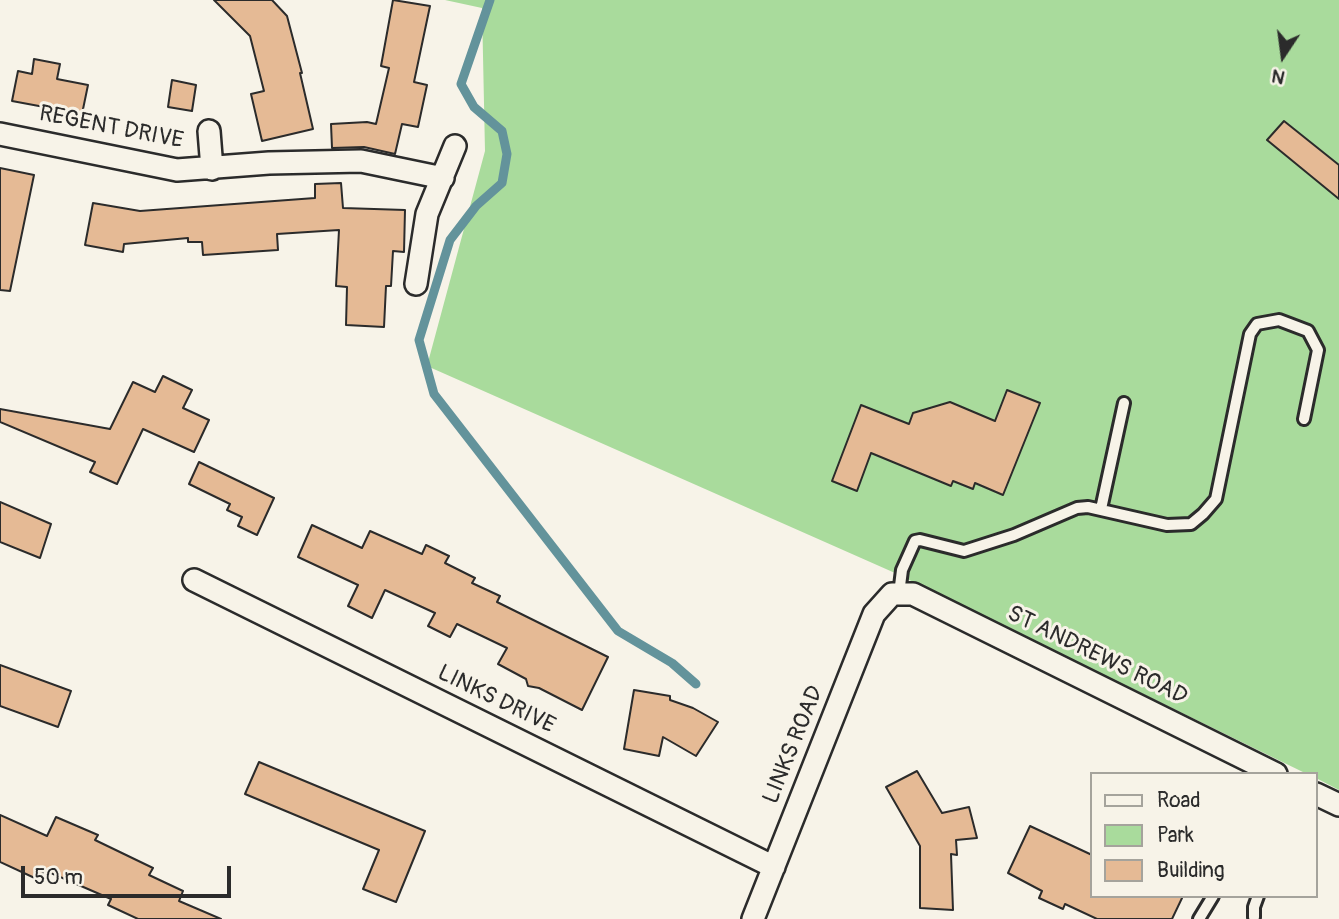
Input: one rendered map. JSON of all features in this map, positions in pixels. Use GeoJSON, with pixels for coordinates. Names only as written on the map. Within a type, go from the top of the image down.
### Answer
{"type":"FeatureCollection","features":[{"type":"Feature","properties":{"kind":"street","name":"REGENT DRIVE"},"geometry":{"type":"LineString","coordinates":[[209,131],[212,169]]}},
{"type":"Feature","properties":{"kind":"street","name":"REGENT DRIVE"},"geometry":{"type":"LineString","coordinates":[[0,134],[177,170],[269,163],[361,162],[443,178]]}},
{"type":"Feature","properties":{"kind":"street"},"geometry":{"type":"LineString","coordinates":[[416,284],[427,214],[455,146]]}},
{"type":"Feature","properties":{"kind":"street","name":"LINKS DRIVE"},"geometry":{"type":"LineString","coordinates":[[194,580],[774,867]]}},
{"type":"Feature","properties":{"kind":"street","name":"ST ANDREWS ROAD"},"geometry":{"type":"LineString","coordinates":[[895,594],[913,594],[1270,772]]}},
{"type":"Feature","properties":{"kind":"street","name":"LINKS ROAD"},"geometry":{"type":"LineString","coordinates":[[753,919],[874,614],[895,594]]}},
{"type":"Feature","properties":{"kind":"street"},"geometry":{"type":"LineString","coordinates":[[1318,794],[1339,805]]}},
{"type":"Feature","properties":{"kind":"lane"},"geometry":{"type":"LineString","coordinates":[[895,594],[915,541],[964,551],[1014,535],[1077,508],[1101,509],[1167,525],[1191,524],[1216,499],[1250,334],[1257,324],[1279,320],[1308,331],[1318,350],[1304,419]]}},
{"type":"Feature","properties":{"kind":"lane"},"geometry":{"type":"LineString","coordinates":[[1101,509],[1124,403]]}},
{"type":"Feature","properties":{"kind":"lane"},"geometry":{"type":"LineString","coordinates":[[1199,919],[1212,898]]}},
{"type":"Feature","properties":{"kind":"lane"},"geometry":{"type":"LineString","coordinates":[[1254,917],[1257,898]]}},
{"type":"Feature","properties":{"kind":"green space"},"geometry":{"type":"Polygon","coordinates":[[[445,0],[1339,0],[1339,790],[1318,779],[1318,772],[1303,772],[895,573],[427,366],[485,151],[482,8],[445,0]]]}},
{"type":"Feature","properties":{"kind":"building"},"geometry":{"type":"Polygon","coordinates":[[[214,0],[272,0],[287,16],[313,129],[262,141],[251,94],[264,91],[250,36],[214,0]]]}},
{"type":"Feature","properties":{"kind":"building"},"geometry":{"type":"Polygon","coordinates":[[[393,0],[430,6],[414,82],[427,85],[418,127],[402,124],[395,154],[364,147],[332,148],[331,124],[376,124],[389,68],[381,66],[393,0]]]}},
{"type":"Feature","properties":{"kind":"building"},"geometry":{"type":"Polygon","coordinates":[[[34,59],[60,64],[57,79],[88,85],[82,114],[12,101],[18,71],[32,74],[34,59]]]}},
{"type":"Feature","properties":{"kind":"building"},"geometry":{"type":"Polygon","coordinates":[[[172,80],[196,85],[192,111],[168,107],[172,80]]]}},
{"type":"Feature","properties":{"kind":"building"},"geometry":{"type":"Polygon","coordinates":[[[1284,121],[1339,165],[1339,199],[1267,140],[1284,121]]]}},
{"type":"Feature","properties":{"kind":"building"},"geometry":{"type":"Polygon","coordinates":[[[0,168],[34,175],[10,291],[0,290],[0,168]]]}},
{"type":"Feature","properties":{"kind":"building"},"geometry":{"type":"Polygon","coordinates":[[[341,183],[343,208],[405,210],[404,252],[393,251],[391,286],[386,286],[384,327],[346,325],[347,287],[336,286],[339,230],[277,234],[278,250],[203,255],[202,242],[188,242],[188,238],[124,244],[123,252],[85,245],[93,203],[140,211],[315,198],[315,184],[341,183]]]}},
{"type":"Feature","properties":{"kind":"building"},"geometry":{"type":"Polygon","coordinates":[[[163,376],[192,390],[183,408],[209,420],[194,452],[143,429],[117,484],[90,472],[95,462],[0,422],[0,409],[110,429],[133,382],[155,392],[163,376]]]}},
{"type":"Feature","properties":{"kind":"building"},"geometry":{"type":"Polygon","coordinates":[[[1007,390],[1040,403],[1003,495],[975,483],[973,489],[953,481],[951,486],[871,453],[857,491],[832,481],[861,405],[909,424],[913,413],[950,402],[995,421],[1007,390]]]}},
{"type":"Feature","properties":{"kind":"building"},"geometry":{"type":"Polygon","coordinates":[[[199,462],[274,498],[257,535],[238,526],[242,517],[227,510],[230,504],[189,484],[199,462]]]}},
{"type":"Feature","properties":{"kind":"building"},"geometry":{"type":"Polygon","coordinates":[[[0,502],[51,524],[40,558],[0,542],[0,502]]]}},
{"type":"Feature","properties":{"kind":"building"},"geometry":{"type":"Polygon","coordinates":[[[312,525],[362,548],[370,531],[422,554],[426,545],[449,556],[445,563],[475,578],[472,583],[500,596],[497,602],[608,657],[582,710],[539,688],[528,686],[526,679],[498,664],[507,648],[457,624],[450,637],[428,626],[435,613],[385,590],[372,618],[348,606],[358,585],[298,557],[312,525]]]}},
{"type":"Feature","properties":{"kind":"building"},"geometry":{"type":"Polygon","coordinates":[[[0,665],[71,691],[58,727],[0,706],[0,665]]]}},
{"type":"Feature","properties":{"kind":"building"},"geometry":{"type":"Polygon","coordinates":[[[634,690],[670,696],[670,700],[693,708],[718,722],[696,756],[663,737],[659,756],[624,749],[634,690]]]}},
{"type":"Feature","properties":{"kind":"building"},"geometry":{"type":"Polygon","coordinates":[[[259,762],[425,831],[396,902],[363,889],[379,850],[245,794],[259,762]]]}},
{"type":"Feature","properties":{"kind":"building"},"geometry":{"type":"Polygon","coordinates":[[[917,771],[942,813],[969,807],[977,838],[956,840],[957,855],[951,854],[953,910],[920,908],[920,846],[886,787],[917,771]]]}},
{"type":"Feature","properties":{"kind":"building"},"geometry":{"type":"Polygon","coordinates":[[[0,815],[47,836],[56,817],[98,835],[95,840],[153,868],[149,875],[183,891],[179,901],[221,919],[138,919],[108,905],[111,899],[44,870],[39,880],[0,862],[0,815]]]}},
{"type":"Feature","properties":{"kind":"building"},"geometry":{"type":"Polygon","coordinates":[[[1030,826],[1090,854],[1090,898],[1182,898],[1172,919],[1097,919],[1065,904],[1063,909],[1039,898],[1042,891],[1008,873],[1030,826]]]}},
{"type":"Feature","properties":{"kind":"waterway"},"geometry":{"type":"LineString","coordinates":[[490,0],[461,84],[474,107],[502,131],[507,154],[502,183],[476,206],[450,240],[419,340],[434,394],[618,631],[672,663],[696,684]]}}]}
